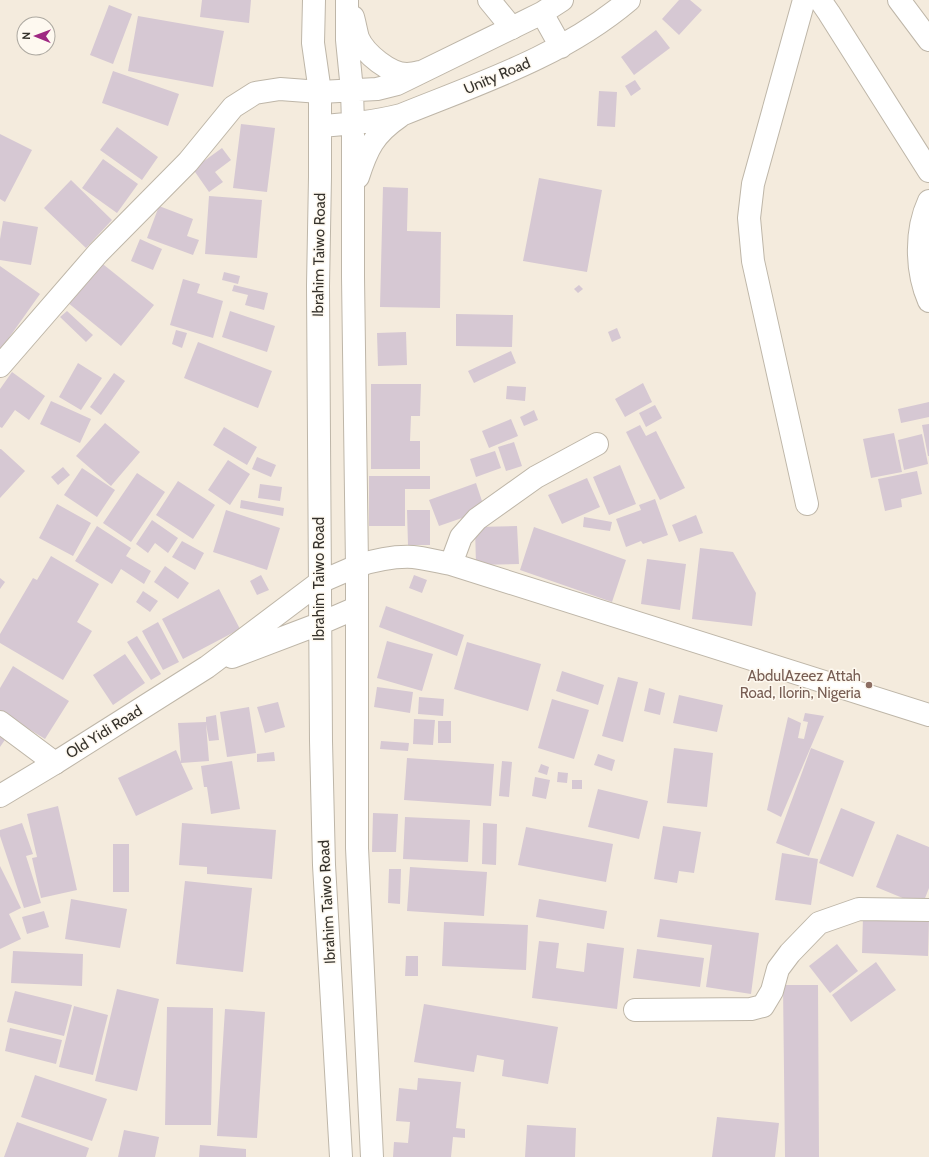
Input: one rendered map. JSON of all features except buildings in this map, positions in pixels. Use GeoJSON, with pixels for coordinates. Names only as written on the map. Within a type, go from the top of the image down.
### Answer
{"type":"FeatureCollection","features":[{"type":"Feature","properties":{"kind":"main road","name":"Ibrahim Taiwo Road"},"geometry":{"type":"LineString","coordinates":[[314,0],[313,43],[320,92],[318,286],[319,624],[324,865],[341,1157]]}},
{"type":"Feature","properties":{"kind":"main road"},"geometry":{"type":"LineString","coordinates":[[348,0],[359,39],[368,53],[380,63],[392,70],[406,74],[425,71]]}},
{"type":"Feature","properties":{"kind":"main road"},"geometry":{"type":"LineString","coordinates":[[348,0],[347,40],[352,90],[353,124],[352,194],[357,566],[357,848],[372,1157]]}},
{"type":"Feature","properties":{"kind":"main road"},"geometry":{"type":"LineString","coordinates":[[489,0],[512,28]]}},
{"type":"Feature","properties":{"kind":"main road"},"geometry":{"type":"LineString","coordinates":[[0,366],[98,253],[188,162],[233,107],[255,93],[280,89],[320,92],[377,89],[397,84],[542,13],[562,0]]}},
{"type":"Feature","properties":{"kind":"main road","name":"Unity Road"},"geometry":{"type":"LineString","coordinates":[[320,126],[353,124],[382,120],[401,115],[526,64],[561,47],[591,29],[629,0]]}},
{"type":"Feature","properties":{"kind":"main road"},"geometry":{"type":"LineString","coordinates":[[804,0],[753,184],[749,218],[753,261],[807,504]]}},
{"type":"Feature","properties":{"kind":"main road"},"geometry":{"type":"LineString","coordinates":[[820,0],[830,13],[929,171]]}},
{"type":"Feature","properties":{"kind":"main road"},"geometry":{"type":"LineString","coordinates":[[899,0],[929,40]]}},
{"type":"Feature","properties":{"kind":"main road"},"geometry":{"type":"LineString","coordinates":[[542,13],[561,47]]}},
{"type":"Feature","properties":{"kind":"main road"},"geometry":{"type":"LineString","coordinates":[[352,194],[364,156],[374,139],[386,125],[401,115]]}},
{"type":"Feature","properties":{"kind":"main road"},"geometry":{"type":"LineString","coordinates":[[929,201],[925,209],[920,236],[919,264],[925,292],[929,301]]}},
{"type":"Feature","properties":{"kind":"main road"},"geometry":{"type":"LineString","coordinates":[[451,564],[461,537],[477,519],[536,477],[596,444]]}},
{"type":"Feature","properties":{"kind":"main road","name":"Old Yidi Road"},"geometry":{"type":"LineString","coordinates":[[0,796],[207,667],[320,582],[371,561],[390,558],[414,557],[451,564],[929,715]]}},
{"type":"Feature","properties":{"kind":"main road","name":"Old Yidi Road"},"geometry":{"type":"LineString","coordinates":[[207,667],[319,624],[356,608]]}},
{"type":"Feature","properties":{"kind":"main road"},"geometry":{"type":"LineString","coordinates":[[0,722],[19,734],[55,763]]}},
{"type":"Feature","properties":{"kind":"main road"},"geometry":{"type":"LineString","coordinates":[[635,1010],[751,1009],[763,1006],[772,991],[778,969],[790,953],[818,922],[859,909],[929,910]]}},
{"type":"Feature","properties":{"kind":"place","name":"AbdulAzeez Attah Road, Ilorin, Nigeria"},"geometry":{"type":"Point","coordinates":[869,685]}}]}
